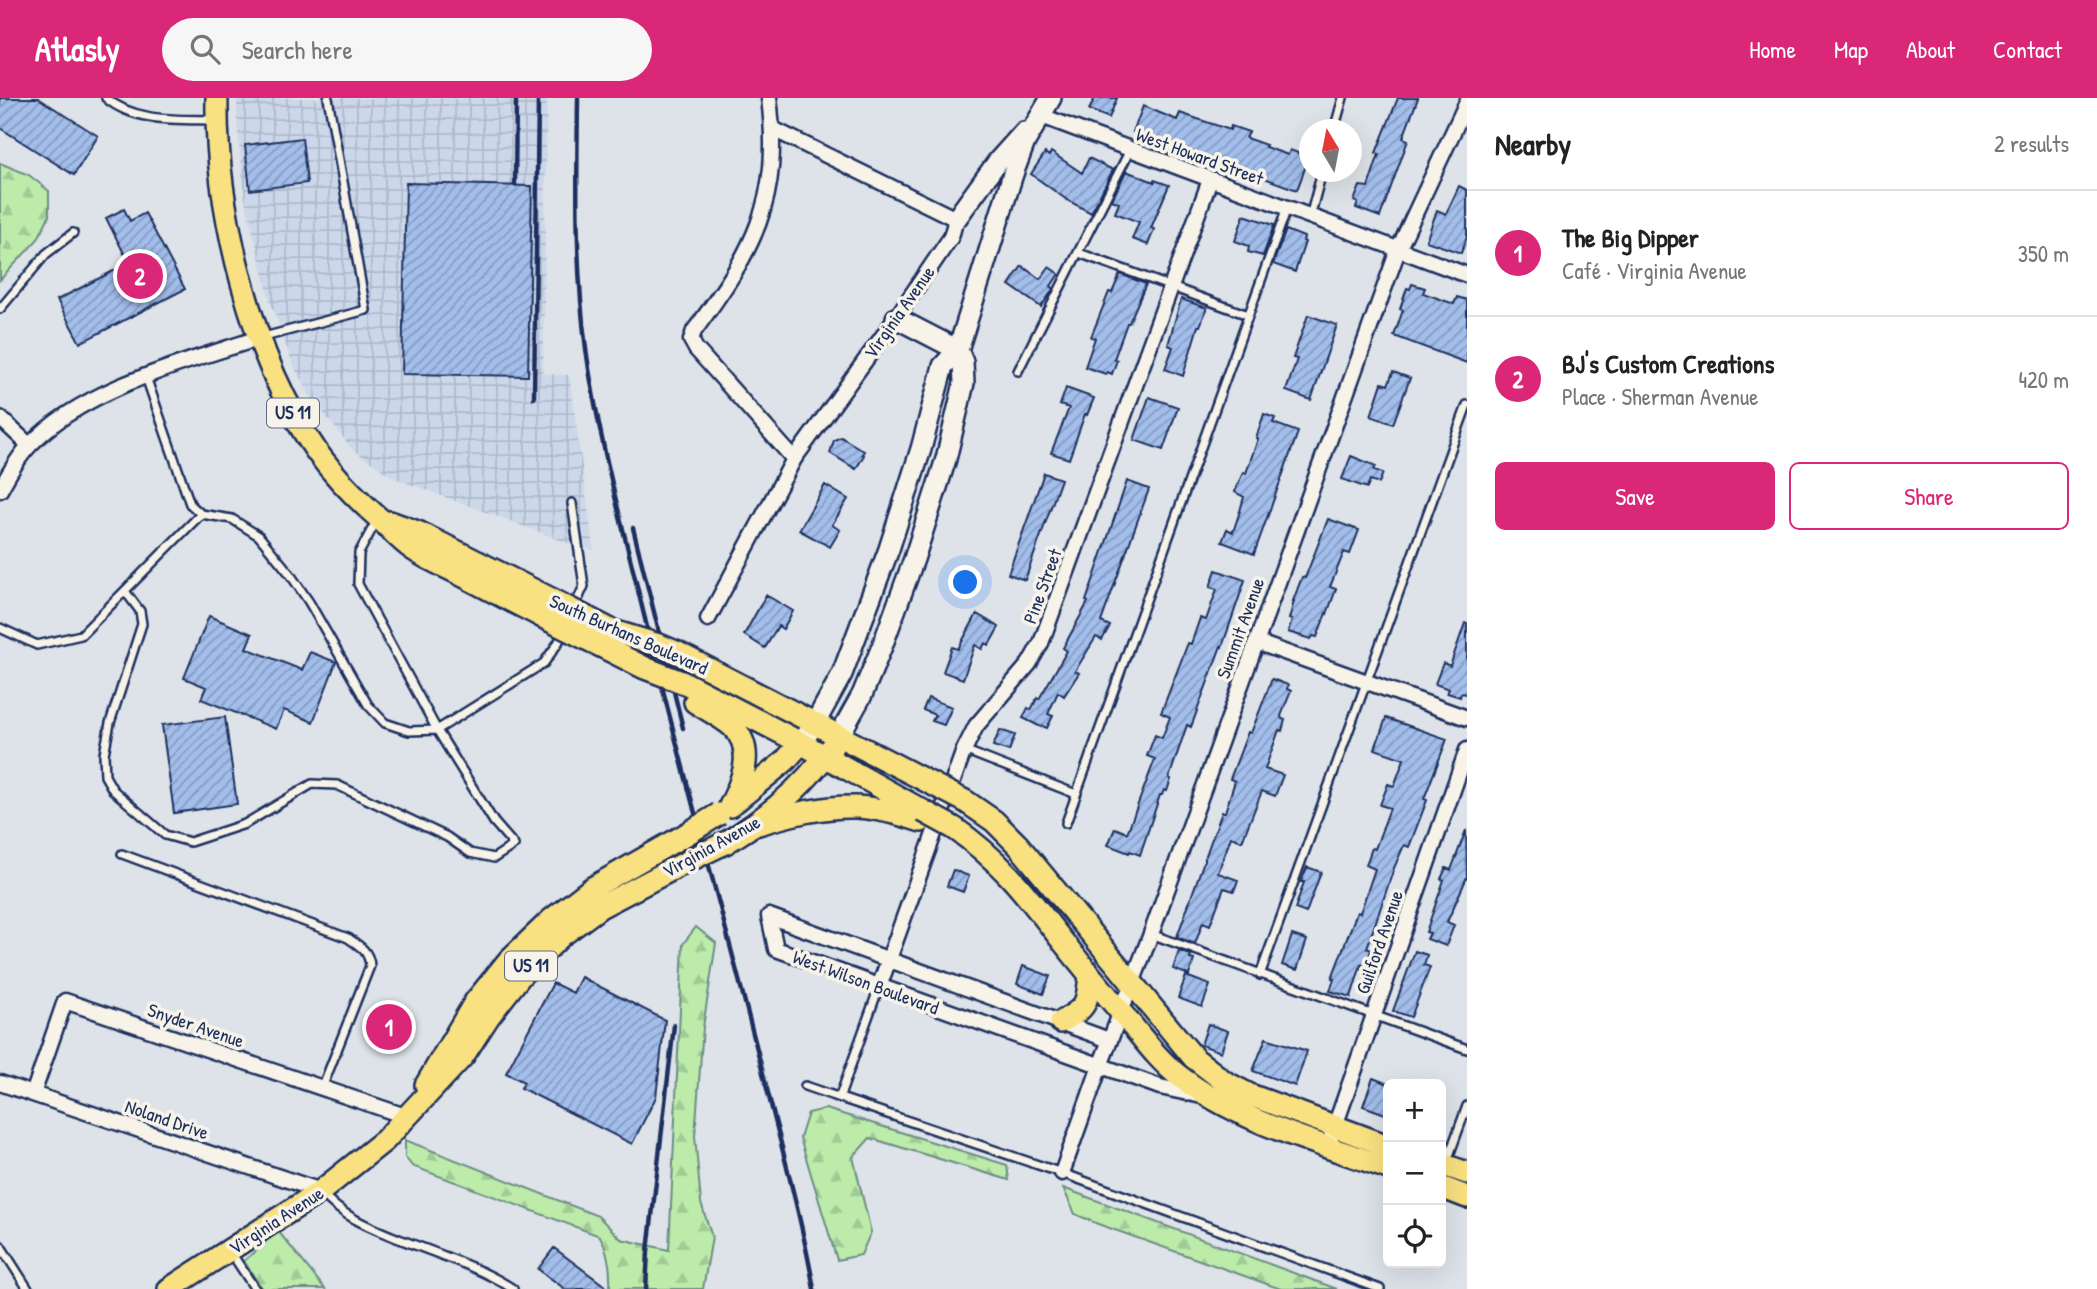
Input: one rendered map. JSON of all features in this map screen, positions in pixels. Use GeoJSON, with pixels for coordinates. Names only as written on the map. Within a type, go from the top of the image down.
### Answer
{"type":"FeatureCollection","features":[{"type":"Feature","properties":{"kind":"main road","name":"South Burhans Boulevard"},"geometry":{"type":"LineString","coordinates":[[217,98],[216,120],[229,228],[259,338],[282,392],[316,451],[352,495],[378,518],[420,533],[645,668],[801,743]]}},
{"type":"Feature","properties":{"kind":"main road","name":"Virginia Avenue"},"geometry":{"type":"LineString","coordinates":[[408,1117],[475,1002],[509,960],[551,920],[592,888],[725,810],[785,761],[814,725],[842,674],[889,549],[921,449],[943,366],[958,350],[1025,142],[1051,98]]}},
{"type":"Feature","properties":{"kind":"main road"},"geometry":{"type":"LineString","coordinates":[[956,219],[998,161],[1039,115]]}},
{"type":"Feature","properties":{"kind":"main road"},"geometry":{"type":"LineString","coordinates":[[896,318],[958,350]]}},
{"type":"Feature","properties":{"kind":"main road","name":"Virginia Avenue"},"geometry":{"type":"LineString","coordinates":[[169,1289],[321,1191],[370,1154],[463,1056],[489,1016],[522,975],[562,935],[600,907],[755,825],[781,804],[824,757],[862,695],[914,559],[946,459],[964,383],[963,362],[958,350]]}},
{"type":"Feature","properties":{"kind":"main road","name":"South Burhans Boulevard"},"geometry":{"type":"LineString","coordinates":[[546,608],[678,653],[839,736]]}},
{"type":"Feature","properties":{"kind":"main road"},"geometry":{"type":"LineString","coordinates":[[688,691],[732,726],[744,745],[746,759],[743,780],[725,810]]}},
{"type":"Feature","properties":{"kind":"main road","name":"West Wilson Boulevard"},"geometry":{"type":"LineString","coordinates":[[839,736],[934,785],[994,821],[1018,845],[1188,1051],[1225,1082],[1383,1165]]}},
{"type":"Feature","properties":{"kind":"main road"},"geometry":{"type":"LineString","coordinates":[[801,743],[922,816]]}},
{"type":"Feature","properties":{"kind":"main road"},"geometry":{"type":"LineString","coordinates":[[755,825],[791,814],[827,808],[857,807],[922,816]]}},
{"type":"Feature","properties":{"kind":"main road","name":"West Wilson Boulevard"},"geometry":{"type":"LineString","coordinates":[[922,816],[977,844],[998,862],[1156,1054],[1177,1075],[1242,1114],[1331,1136],[1383,1145]]}},
{"type":"Feature","properties":{"kind":"main road"},"geometry":{"type":"LineString","coordinates":[[1060,1022],[1078,1012],[1087,1001],[1090,975]]}},
{"type":"Feature","properties":{"kind":"main road"},"geometry":{"type":"LineString","coordinates":[[1446,1166],[1467,1173]]}},
{"type":"Feature","properties":{"kind":"main road"},"geometry":{"type":"LineString","coordinates":[[1446,1189],[1467,1197]]}},
{"type":"Feature","properties":{"kind":"street"},"geometry":{"type":"LineString","coordinates":[[769,98],[773,158],[769,189],[760,221],[740,265],[694,331],[691,340],[794,460]]}},
{"type":"Feature","properties":{"kind":"street","name":"Summit Avenue"},"geometry":{"type":"LineString","coordinates":[[1062,1173],[1398,250],[1467,102]]}},
{"type":"Feature","properties":{"kind":"street","name":"West Howard Street"},"geometry":{"type":"LineString","coordinates":[[1039,115],[1467,275]]}},
{"type":"Feature","properties":{"kind":"street"},"geometry":{"type":"LineString","coordinates":[[773,130],[956,219]]}},
{"type":"Feature","properties":{"kind":"street","name":"Pine Street"},"geometry":{"type":"LineString","coordinates":[[879,987],[964,751],[976,726],[1029,664],[1041,643],[1210,180]]}},
{"type":"Feature","properties":{"kind":"street","name":"Virginia Avenue"},"geometry":{"type":"LineString","coordinates":[[708,619],[794,460],[951,237],[956,219]]}},
{"type":"Feature","properties":{"kind":"street"},"geometry":{"type":"LineString","coordinates":[[0,490],[29,445],[79,407],[146,377],[259,338]]}},
{"type":"Feature","properties":{"kind":"street"},"geometry":{"type":"LineString","coordinates":[[0,418],[29,445]]}},
{"type":"Feature","properties":{"kind":"street"},"geometry":{"type":"LineString","coordinates":[[1256,642],[1467,718]]}},
{"type":"Feature","properties":{"kind":"street","name":"Guilford Avenue"},"geometry":{"type":"LineString","coordinates":[[1331,1136],[1467,750]]}},
{"type":"Feature","properties":{"kind":"street","name":"West Wilson Boulevard"},"geometry":{"type":"LineString","coordinates":[[1110,1040],[769,916],[776,949],[1160,1087],[1212,1098]]}},
{"type":"Feature","properties":{"kind":"street","name":"Snyder Avenue"},"geometry":{"type":"LineString","coordinates":[[33,1094],[65,1001],[408,1117]]}},
{"type":"Feature","properties":{"kind":"street","name":"Noland Drive"},"geometry":{"type":"LineString","coordinates":[[0,1083],[321,1191]]}},
{"type":"Feature","properties":{"kind":"lane"},"geometry":{"type":"LineString","coordinates":[[106,98],[134,114],[172,119],[216,120]]}},
{"type":"Feature","properties":{"kind":"lane"},"geometry":{"type":"LineString","coordinates":[[259,338],[366,310],[328,98]]}},
{"type":"Feature","properties":{"kind":"lane"},"geometry":{"type":"LineString","coordinates":[[1337,119],[1343,98]]}},
{"type":"Feature","properties":{"kind":"lane"},"geometry":{"type":"LineString","coordinates":[[1018,371],[1130,150]]}},
{"type":"Feature","properties":{"kind":"lane"},"geometry":{"type":"LineString","coordinates":[[1310,217],[1319,182]]}},
{"type":"Feature","properties":{"kind":"lane"},"geometry":{"type":"LineString","coordinates":[[1066,822],[1287,208]]}},
{"type":"Feature","properties":{"kind":"lane"},"geometry":{"type":"LineString","coordinates":[[0,309],[46,254],[73,233]]}},
{"type":"Feature","properties":{"kind":"lane"},"geometry":{"type":"LineString","coordinates":[[1079,253],[1248,315]]}},
{"type":"Feature","properties":{"kind":"lane"},"geometry":{"type":"LineString","coordinates":[[146,377],[190,504],[201,514],[232,519],[260,536],[309,602],[368,705],[385,723],[409,732],[437,730],[544,663],[558,643],[584,586],[572,503]]}},
{"type":"Feature","properties":{"kind":"lane"},"geometry":{"type":"LineString","coordinates":[[1261,975],[1467,405]]}},
{"type":"Feature","properties":{"kind":"lane"},"geometry":{"type":"LineString","coordinates":[[0,628],[37,645],[81,635],[201,514]]}},
{"type":"Feature","properties":{"kind":"lane"},"geometry":{"type":"LineString","coordinates":[[125,591],[140,611],[142,624],[110,723],[104,754],[105,776],[113,790],[165,835],[191,842],[245,824],[312,784],[337,785],[447,837],[470,853],[494,858],[514,845],[494,822],[437,730],[358,584],[359,553],[378,518]]}},
{"type":"Feature","properties":{"kind":"lane"},"geometry":{"type":"LineString","coordinates":[[964,751],[1076,794]]}},
{"type":"Feature","properties":{"kind":"lane"},"geometry":{"type":"LineString","coordinates":[[122,854],[348,938],[363,948],[369,957],[370,967],[322,1088]]}},
{"type":"Feature","properties":{"kind":"lane"},"geometry":{"type":"LineString","coordinates":[[1151,934],[1467,1049]]}},
{"type":"Feature","properties":{"kind":"lane"},"geometry":{"type":"LineString","coordinates":[[840,1096],[879,987]]}},
{"type":"Feature","properties":{"kind":"lane"},"geometry":{"type":"LineString","coordinates":[[805,1086],[1062,1173],[1380,1289]]}},
{"type":"Feature","properties":{"kind":"lane"},"geometry":{"type":"LineString","coordinates":[[1446,1158],[1467,1106]]}},
{"type":"Feature","properties":{"kind":"lane"},"geometry":{"type":"LineString","coordinates":[[321,1191],[331,1204],[350,1217],[513,1289]]}},
{"type":"Feature","properties":{"kind":"lane"},"geometry":{"type":"LineString","coordinates":[[0,1245],[28,1289]]}},
{"type":"Feature","properties":{"kind":"lane"},"geometry":{"type":"LineString","coordinates":[[230,1250],[255,1289]]}},
{"type":"Feature","properties":{"kind":"shaded area"},"geometry":{"type":"Polygon","coordinates":[[[237,98],[547,98],[543,374],[569,375],[594,550],[568,543],[394,478],[352,449],[311,397],[294,367],[270,301],[245,200],[237,98]]]}},
{"type":"Feature","properties":{"kind":"green space"},"geometry":{"type":"Polygon","coordinates":[[[0,163],[29,175],[49,191],[49,216],[38,239],[0,280],[0,163]]]}},
{"type":"Feature","properties":{"kind":"green space"},"geometry":{"type":"Polygon","coordinates":[[[696,927],[716,943],[703,1027],[695,1136],[701,1203],[712,1237],[703,1289],[610,1289],[609,1262],[600,1236],[412,1166],[405,1157],[405,1140],[598,1216],[621,1239],[669,1250],[683,944],[696,927]]]}},
{"type":"Feature","properties":{"kind":"green space"},"geometry":{"type":"Polygon","coordinates":[[[826,1109],[1007,1165],[1009,1180],[870,1138],[853,1157],[871,1232],[861,1255],[837,1260],[800,1138],[808,1113],[826,1109]]]}},
{"type":"Feature","properties":{"kind":"green space"},"geometry":{"type":"Polygon","coordinates":[[[1063,1188],[1337,1289],[1281,1289],[1098,1224],[1075,1214],[1063,1188]]]}},
{"type":"Feature","properties":{"kind":"green space"},"geometry":{"type":"Polygon","coordinates":[[[278,1231],[325,1289],[262,1289],[244,1261],[278,1231]]]}},
{"type":"Feature","properties":{"kind":"building"},"geometry":{"type":"Polygon","coordinates":[[[0,98],[38,98],[98,136],[74,175],[0,128],[0,98]]]}},
{"type":"Feature","properties":{"kind":"building"},"geometry":{"type":"Polygon","coordinates":[[[1095,98],[1117,98],[1109,118],[1089,110],[1095,98]]]}},
{"type":"Feature","properties":{"kind":"building"},"geometry":{"type":"Polygon","coordinates":[[[1398,98],[1418,98],[1403,138],[1408,140],[1380,217],[1356,208],[1358,203],[1354,201],[1360,186],[1368,187],[1379,154],[1376,153],[1398,98]]]}},
{"type":"Feature","properties":{"kind":"building"},"geometry":{"type":"Polygon","coordinates":[[[1143,106],[1177,120],[1180,113],[1230,130],[1231,126],[1249,132],[1246,138],[1266,145],[1265,147],[1288,155],[1290,150],[1299,153],[1300,182],[1297,190],[1133,132],[1143,106]]]}},
{"type":"Feature","properties":{"kind":"building"},"geometry":{"type":"Polygon","coordinates":[[[302,138],[307,183],[250,190],[245,145],[302,138]]]}},
{"type":"Feature","properties":{"kind":"building"},"geometry":{"type":"Polygon","coordinates":[[[1051,152],[1082,173],[1089,158],[1113,170],[1091,213],[1067,200],[1031,174],[1045,153],[1049,156],[1051,152]]]}},
{"type":"Feature","properties":{"kind":"building"},"geometry":{"type":"Polygon","coordinates":[[[1126,171],[1169,185],[1151,228],[1154,229],[1148,245],[1132,239],[1139,222],[1115,213],[1119,203],[1112,200],[1126,171]]]}},
{"type":"Feature","properties":{"kind":"building"},"geometry":{"type":"Polygon","coordinates":[[[406,183],[532,186],[528,376],[402,374],[406,183]]]}},
{"type":"Feature","properties":{"kind":"building"},"geometry":{"type":"Polygon","coordinates":[[[1459,186],[1467,190],[1467,237],[1461,253],[1426,241],[1437,210],[1446,214],[1459,186]]]}},
{"type":"Feature","properties":{"kind":"building"},"geometry":{"type":"Polygon","coordinates":[[[124,209],[130,221],[145,213],[185,289],[80,343],[57,300],[129,263],[106,218],[124,209]]]}},
{"type":"Feature","properties":{"kind":"building"},"geometry":{"type":"Polygon","coordinates":[[[1244,215],[1274,225],[1263,256],[1248,252],[1249,246],[1235,241],[1244,215]]]}},
{"type":"Feature","properties":{"kind":"building"},"geometry":{"type":"Polygon","coordinates":[[[1286,230],[1304,237],[1305,242],[1295,272],[1273,264],[1286,230]]]}},
{"type":"Feature","properties":{"kind":"building"},"geometry":{"type":"Polygon","coordinates":[[[1022,266],[1040,279],[1049,267],[1059,274],[1041,307],[1009,285],[1022,266]]]}},
{"type":"Feature","properties":{"kind":"building"},"geometry":{"type":"Polygon","coordinates":[[[1120,274],[1146,284],[1127,323],[1114,359],[1117,360],[1112,374],[1106,374],[1085,367],[1095,338],[1091,337],[1109,292],[1112,293],[1120,274]]]}},
{"type":"Feature","properties":{"kind":"building"},"geometry":{"type":"Polygon","coordinates":[[[1412,284],[1425,288],[1423,293],[1454,304],[1457,297],[1467,300],[1467,363],[1394,336],[1407,288],[1410,289],[1412,284]]]}},
{"type":"Feature","properties":{"kind":"building"},"geometry":{"type":"Polygon","coordinates":[[[1181,299],[1207,308],[1198,326],[1183,376],[1165,369],[1173,347],[1168,345],[1181,299]]]}},
{"type":"Feature","properties":{"kind":"building"},"geometry":{"type":"Polygon","coordinates":[[[1308,315],[1337,325],[1311,400],[1286,391],[1297,359],[1293,358],[1308,315]]]}},
{"type":"Feature","properties":{"kind":"building"},"geometry":{"type":"Polygon","coordinates":[[[1393,372],[1410,378],[1393,424],[1371,416],[1382,383],[1388,385],[1393,372]]]}},
{"type":"Feature","properties":{"kind":"building"},"geometry":{"type":"Polygon","coordinates":[[[1066,388],[1094,398],[1087,415],[1085,414],[1069,459],[1051,453],[1069,408],[1060,405],[1066,388]]]}},
{"type":"Feature","properties":{"kind":"building"},"geometry":{"type":"Polygon","coordinates":[[[1149,397],[1178,407],[1163,450],[1134,440],[1149,397]]]}},
{"type":"Feature","properties":{"kind":"building"},"geometry":{"type":"Polygon","coordinates":[[[1264,414],[1275,418],[1273,423],[1298,432],[1254,554],[1222,542],[1227,529],[1233,532],[1240,511],[1244,497],[1235,492],[1243,472],[1246,473],[1264,414]]]}},
{"type":"Feature","properties":{"kind":"building"},"geometry":{"type":"Polygon","coordinates":[[[841,437],[864,451],[856,469],[830,453],[834,440],[841,437]]]}},
{"type":"Feature","properties":{"kind":"building"},"geometry":{"type":"Polygon","coordinates":[[[1351,456],[1376,466],[1374,470],[1383,473],[1379,483],[1370,480],[1367,488],[1342,479],[1351,456]]]}},
{"type":"Feature","properties":{"kind":"building"},"geometry":{"type":"Polygon","coordinates":[[[1044,473],[1061,479],[1025,580],[1008,574],[1044,473]]]}},
{"type":"Feature","properties":{"kind":"building"},"geometry":{"type":"Polygon","coordinates":[[[1127,481],[1149,489],[1101,622],[1110,626],[1102,640],[1096,637],[1075,671],[1079,673],[1064,696],[1058,692],[1048,714],[1053,716],[1047,728],[1041,727],[1023,718],[1028,708],[1031,710],[1037,698],[1039,699],[1067,651],[1063,648],[1088,602],[1086,601],[1127,481]]]}},
{"type":"Feature","properties":{"kind":"building"},"geometry":{"type":"Polygon","coordinates":[[[825,485],[848,499],[832,525],[840,530],[830,547],[799,530],[825,485]]]}},
{"type":"Feature","properties":{"kind":"building"},"geometry":{"type":"Polygon","coordinates":[[[1328,519],[1359,530],[1350,554],[1344,552],[1330,587],[1336,589],[1327,614],[1317,637],[1313,636],[1311,639],[1288,632],[1292,620],[1289,619],[1302,577],[1305,578],[1328,519]]]}},
{"type":"Feature","properties":{"kind":"building"},"geometry":{"type":"Polygon","coordinates":[[[1216,570],[1245,580],[1191,727],[1187,725],[1167,791],[1164,790],[1160,795],[1140,855],[1130,851],[1129,853],[1108,845],[1115,828],[1127,833],[1155,759],[1147,756],[1155,735],[1162,738],[1170,717],[1161,713],[1188,643],[1191,644],[1200,618],[1206,620],[1217,589],[1210,587],[1216,570]]]}},
{"type":"Feature","properties":{"kind":"building"},"geometry":{"type":"Polygon","coordinates":[[[766,595],[793,611],[783,629],[778,626],[765,648],[744,635],[766,595]]]}},
{"type":"Feature","properties":{"kind":"building"},"geometry":{"type":"Polygon","coordinates":[[[977,614],[999,627],[989,645],[985,643],[982,649],[975,645],[963,679],[943,672],[952,647],[958,649],[977,614]]]}},
{"type":"Feature","properties":{"kind":"building"},"geometry":{"type":"Polygon","coordinates":[[[209,616],[252,634],[246,648],[302,670],[310,652],[336,662],[313,722],[284,710],[276,729],[201,699],[206,687],[184,678],[209,616]]]}},
{"type":"Feature","properties":{"kind":"building"},"geometry":{"type":"Polygon","coordinates":[[[1465,623],[1467,694],[1461,693],[1460,697],[1447,693],[1449,689],[1435,684],[1443,663],[1450,666],[1465,623]]]}},
{"type":"Feature","properties":{"kind":"building"},"geometry":{"type":"Polygon","coordinates":[[[1272,679],[1288,685],[1287,689],[1291,691],[1281,716],[1285,720],[1282,731],[1279,730],[1265,769],[1283,775],[1275,796],[1262,791],[1242,841],[1231,837],[1218,873],[1238,880],[1234,891],[1224,888],[1210,925],[1203,922],[1195,944],[1177,937],[1222,812],[1225,812],[1235,781],[1230,779],[1272,679]]]}},
{"type":"Feature","properties":{"kind":"building"},"geometry":{"type":"Polygon","coordinates":[[[928,698],[952,707],[944,725],[932,721],[935,715],[923,710],[928,698]]]}},
{"type":"Feature","properties":{"kind":"building"},"geometry":{"type":"Polygon","coordinates":[[[225,717],[237,804],[174,813],[162,725],[225,717]]]}},
{"type":"Feature","properties":{"kind":"building"},"geometry":{"type":"Polygon","coordinates":[[[1386,718],[1447,739],[1409,847],[1404,845],[1394,868],[1367,948],[1371,950],[1366,966],[1361,965],[1351,997],[1330,991],[1334,979],[1332,978],[1357,912],[1360,913],[1375,869],[1366,865],[1390,808],[1380,805],[1388,784],[1394,786],[1404,759],[1375,749],[1386,718]]]}},
{"type":"Feature","properties":{"kind":"building"},"geometry":{"type":"Polygon","coordinates":[[[1000,730],[1015,735],[1009,751],[993,746],[1000,730]]]}},
{"type":"Feature","properties":{"kind":"building"},"geometry":{"type":"Polygon","coordinates":[[[1466,830],[1467,877],[1447,922],[1454,925],[1446,946],[1427,939],[1430,933],[1426,932],[1444,880],[1441,879],[1446,868],[1451,870],[1466,830]]]}},
{"type":"Feature","properties":{"kind":"building"},"geometry":{"type":"Polygon","coordinates":[[[1307,867],[1321,872],[1306,913],[1295,909],[1307,867]]]}},
{"type":"Feature","properties":{"kind":"building"},"geometry":{"type":"Polygon","coordinates":[[[953,870],[969,876],[963,892],[947,886],[953,870]]]}},
{"type":"Feature","properties":{"kind":"building"},"geometry":{"type":"Polygon","coordinates":[[[1292,935],[1307,940],[1297,970],[1282,965],[1292,935]]]}},
{"type":"Feature","properties":{"kind":"building"},"geometry":{"type":"Polygon","coordinates":[[[1179,951],[1191,955],[1190,959],[1194,960],[1189,975],[1173,969],[1179,951]]]}},
{"type":"Feature","properties":{"kind":"building"},"geometry":{"type":"Polygon","coordinates":[[[1415,951],[1427,955],[1424,965],[1430,967],[1411,1017],[1393,1011],[1415,951]]]}},
{"type":"Feature","properties":{"kind":"building"},"geometry":{"type":"Polygon","coordinates":[[[1023,966],[1050,976],[1043,994],[1017,984],[1023,966]]]}},
{"type":"Feature","properties":{"kind":"building"},"geometry":{"type":"Polygon","coordinates":[[[1186,976],[1210,985],[1202,1007],[1178,998],[1186,976]]]}},
{"type":"Feature","properties":{"kind":"building"},"geometry":{"type":"Polygon","coordinates":[[[581,977],[665,1020],[656,1097],[632,1144],[521,1088],[524,1082],[506,1073],[553,983],[573,993],[581,977]]]}},
{"type":"Feature","properties":{"kind":"building"},"geometry":{"type":"Polygon","coordinates":[[[387,1008],[408,1025],[391,1046],[370,1029],[387,1008]]]}},
{"type":"Feature","properties":{"kind":"building"},"geometry":{"type":"Polygon","coordinates":[[[1208,1024],[1228,1031],[1221,1052],[1201,1045],[1208,1024]]]}},
{"type":"Feature","properties":{"kind":"building"},"geometry":{"type":"Polygon","coordinates":[[[1266,1038],[1307,1051],[1295,1086],[1253,1071],[1266,1038]]]}},
{"type":"Feature","properties":{"kind":"building"},"geometry":{"type":"Polygon","coordinates":[[[1373,1078],[1383,1082],[1383,1113],[1363,1106],[1373,1078]]]}},
{"type":"Feature","properties":{"kind":"building"},"geometry":{"type":"Polygon","coordinates":[[[554,1248],[609,1289],[565,1289],[538,1269],[554,1248]]]}},
{"type":"Feature","properties":{"kind":"railway"},"geometry":{"type":"LineString","coordinates":[[515,185],[516,98]]}},
{"type":"Feature","properties":{"kind":"railway"},"geometry":{"type":"LineString","coordinates":[[534,398],[538,98]]}},
{"type":"Feature","properties":{"kind":"railway"},"geometry":{"type":"LineString","coordinates":[[578,98],[577,223],[580,286],[586,349],[596,408],[651,643],[790,1179],[814,1289]]}},
{"type":"Feature","properties":{"kind":"railway"},"geometry":{"type":"LineString","coordinates":[[633,528],[683,728]]}},
{"type":"Feature","properties":{"kind":"railway"},"geometry":{"type":"LineString","coordinates":[[646,1289],[674,1025]]}},
{"type":"Feature","properties":{"kind":"place","name":"BJ's Custom Creations"},"geometry":{"type":"Point","coordinates":[140,276]}},
{"type":"Feature","properties":{"kind":"place","name":"The Big Dipper"},"geometry":{"type":"Point","coordinates":[389,1027]}}]}
